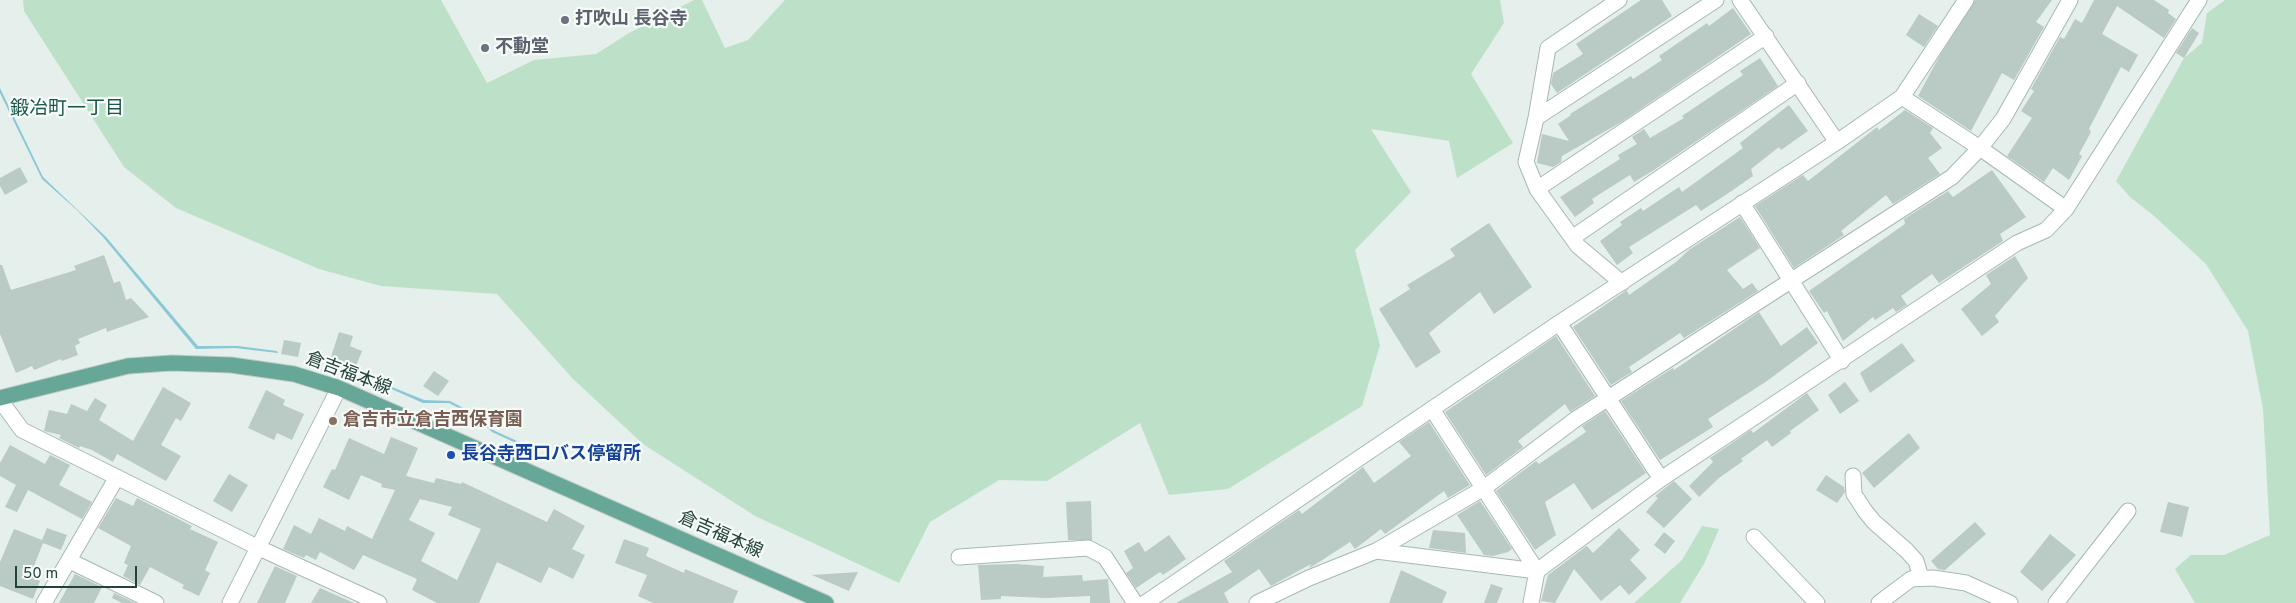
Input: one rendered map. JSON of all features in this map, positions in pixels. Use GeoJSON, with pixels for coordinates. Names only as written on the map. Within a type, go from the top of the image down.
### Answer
{"type":"FeatureCollection","features":[{"type":"Feature","properties":{"kind":"main road","name":"倉吉福本線"},"geometry":{"type":"LineString","coordinates":[[0,399],[128,366],[171,363],[231,365],[294,374],[339,388],[826,603]]}},
{"type":"Feature","properties":{"kind":"street"},"geometry":{"type":"LineString","coordinates":[[1619,0],[1548,48],[1526,162],[1537,188],[1578,246],[1622,283]]}},
{"type":"Feature","properties":{"kind":"street"},"geometry":{"type":"LineString","coordinates":[[1536,118],[1716,0]]}},
{"type":"Feature","properties":{"kind":"street"},"geometry":{"type":"LineString","coordinates":[[1740,0],[1837,142]]}},
{"type":"Feature","properties":{"kind":"street"},"geometry":{"type":"LineString","coordinates":[[1145,603],[1559,323],[1837,142],[1902,97],[1966,0]]}},
{"type":"Feature","properties":{"kind":"street"},"geometry":{"type":"LineString","coordinates":[[1257,603],[1309,578],[1376,551],[1484,488],[1576,419],[1952,177],[1980,148],[2003,119],[2070,0]]}},
{"type":"Feature","properties":{"kind":"street"},"geometry":{"type":"LineString","coordinates":[[1531,603],[1537,571],[1661,479],[2017,242],[2046,230],[2066,210],[2199,0]]}},
{"type":"Feature","properties":{"kind":"street"},"geometry":{"type":"LineString","coordinates":[[1537,188],[1766,36]]}},
{"type":"Feature","properties":{"kind":"street"},"geometry":{"type":"LineString","coordinates":[[1572,238],[1798,83]]}},
{"type":"Feature","properties":{"kind":"street"},"geometry":{"type":"LineString","coordinates":[[1902,97],[1980,148],[2066,210]]}},
{"type":"Feature","properties":{"kind":"street"},"geometry":{"type":"LineString","coordinates":[[1742,203],[1842,360]]}},
{"type":"Feature","properties":{"kind":"street"},"geometry":{"type":"LineString","coordinates":[[1559,323],[1610,397],[1661,479]]}},
{"type":"Feature","properties":{"kind":"street"},"geometry":{"type":"LineString","coordinates":[[230,603],[339,388]]}},
{"type":"Feature","properties":{"kind":"street"},"geometry":{"type":"LineString","coordinates":[[0,399],[22,430],[257,547],[379,603]]}},
{"type":"Feature","properties":{"kind":"street"},"geometry":{"type":"LineString","coordinates":[[1432,409],[1537,571]]}},
{"type":"Feature","properties":{"kind":"street"},"geometry":{"type":"LineString","coordinates":[[1853,476],[1854,494],[1859,503],[1874,522],[1916,562],[1921,578]]}},
{"type":"Feature","properties":{"kind":"street"},"geometry":{"type":"LineString","coordinates":[[44,603],[116,477]]}},
{"type":"Feature","properties":{"kind":"street"},"geometry":{"type":"LineString","coordinates":[[2056,603],[2128,511]]}},
{"type":"Feature","properties":{"kind":"street"},"geometry":{"type":"LineString","coordinates":[[1754,537],[1817,603]]}},
{"type":"Feature","properties":{"kind":"street"},"geometry":{"type":"LineString","coordinates":[[959,557],[1088,548],[1105,557],[1135,603]]}},
{"type":"Feature","properties":{"kind":"street"},"geometry":{"type":"LineString","coordinates":[[1376,551],[1537,571]]}},
{"type":"Feature","properties":{"kind":"street"},"geometry":{"type":"LineString","coordinates":[[70,560],[156,603]]}},
{"type":"Feature","properties":{"kind":"street"},"geometry":{"type":"LineString","coordinates":[[1879,603],[1911,579],[1921,578],[1966,583],[2010,603]]}},
{"type":"Feature","properties":{"kind":"green space"},"geometry":{"type":"Polygon","coordinates":[[[23,0],[441,0],[487,83],[534,60],[596,54],[629,33],[694,0],[702,0],[725,48],[748,40],[785,0],[1500,0],[1504,23],[1471,74],[1513,143],[1457,178],[1449,141],[1371,129],[1411,192],[1355,250],[1380,345],[1362,406],[1228,489],[1169,495],[1140,423],[1047,481],[999,480],[930,522],[899,583],[755,516],[643,444],[573,379],[497,294],[381,286],[319,269],[176,208],[124,167],[24,11],[23,0]]]}},
{"type":"Feature","properties":{"kind":"green space"},"geometry":{"type":"Polygon","coordinates":[[[2225,0],[2296,0],[2296,603],[2195,603],[2175,569],[2191,555],[2224,555],[2270,535],[2263,409],[2248,331],[2206,264],[2153,215],[2130,197],[2116,181],[2184,58],[2202,43],[2207,13],[2225,0]]]}},
{"type":"Feature","properties":{"kind":"green space"},"geometry":{"type":"Polygon","coordinates":[[[1702,526],[1719,529],[1704,564],[1680,603],[1634,603],[1682,560],[1702,526]]]}},
{"type":"Feature","properties":{"kind":"water"},"geometry":{"type":"Polygon","coordinates":[[[0,88],[43,177],[106,237],[198,346],[238,346],[277,351],[278,353],[235,348],[196,349],[103,237],[78,211],[42,179],[0,93],[0,88]]]}},
{"type":"Feature","properties":{"kind":"water"},"geometry":{"type":"Polygon","coordinates":[[[387,385],[424,400],[450,401],[479,416],[493,430],[517,441],[516,443],[492,432],[478,418],[449,403],[423,403],[387,387],[387,385]]]}},
{"type":"Feature","properties":{"kind":"building"},"geometry":{"type":"Polygon","coordinates":[[[1641,0],[1662,0],[1672,16],[1557,93],[1551,84],[1553,73],[1583,54],[1576,44],[1641,0]]]}},
{"type":"Feature","properties":{"kind":"building"},"geometry":{"type":"Polygon","coordinates":[[[1975,0],[2052,0],[2036,22],[2044,27],[2014,80],[2002,73],[1971,131],[1918,96],[1939,57],[1975,0]]]}},
{"type":"Feature","properties":{"kind":"building"},"geometry":{"type":"Polygon","coordinates":[[[2094,0],[2154,0],[2169,10],[2168,13],[2176,19],[2164,38],[2117,6],[2102,34],[2138,55],[2129,72],[2121,67],[2089,129],[2091,132],[2079,154],[2082,156],[2069,180],[2053,168],[2044,182],[2007,156],[2032,118],[2021,111],[2034,91],[2031,89],[2060,37],[2064,39],[2075,19],[2082,23],[2094,0]]]}},
{"type":"Feature","properties":{"kind":"building"},"geometry":{"type":"Polygon","coordinates":[[[1733,8],[1751,34],[1623,121],[1562,156],[1561,162],[1553,167],[1537,163],[1542,134],[1569,141],[1558,124],[1570,114],[1631,76],[1633,79],[1662,60],[1659,56],[1707,23],[1709,26],[1733,8]]]}},
{"type":"Feature","properties":{"kind":"building"},"geometry":{"type":"Polygon","coordinates":[[[1919,14],[1938,26],[1924,47],[1906,35],[1919,14]]]}},
{"type":"Feature","properties":{"kind":"building"},"geometry":{"type":"Polygon","coordinates":[[[2192,28],[2199,33],[2184,58],[2176,53],[2192,28]]]}},
{"type":"Feature","properties":{"kind":"building"},"geometry":{"type":"Polygon","coordinates":[[[1760,58],[1778,86],[1654,170],[1634,182],[1630,175],[1592,199],[1594,203],[1575,217],[1560,197],[1620,159],[1618,155],[1637,144],[1632,137],[1644,129],[1650,138],[1684,118],[1682,116],[1743,75],[1740,71],[1760,58]]]}},
{"type":"Feature","properties":{"kind":"building"},"geometry":{"type":"Polygon","coordinates":[[[1789,105],[1808,131],[1781,150],[1779,147],[1751,169],[1753,176],[1701,211],[1696,205],[1629,247],[1633,253],[1617,265],[1600,241],[1622,225],[1620,222],[1641,208],[1643,211],[1679,187],[1682,192],[1743,148],[1740,143],[1789,105]]]}},
{"type":"Feature","properties":{"kind":"building"},"geometry":{"type":"Polygon","coordinates":[[[1905,110],[1933,128],[1930,133],[1942,148],[1928,158],[1940,174],[1893,204],[1886,195],[1841,231],[1844,235],[1794,268],[1755,206],[1803,175],[1808,181],[1877,127],[1879,130],[1905,110]]]}},
{"type":"Feature","properties":{"kind":"building"},"geometry":{"type":"Polygon","coordinates":[[[20,167],[28,182],[5,195],[0,186],[0,178],[20,167]]]}},
{"type":"Feature","properties":{"kind":"building"},"geometry":{"type":"Polygon","coordinates":[[[1992,170],[2026,217],[2000,234],[2003,241],[1939,283],[1932,274],[1901,296],[1907,305],[1896,312],[1893,308],[1875,320],[1873,317],[1843,341],[1827,311],[1824,313],[1809,291],[1905,224],[1904,219],[1948,191],[1953,197],[1992,170]]]}},
{"type":"Feature","properties":{"kind":"building"},"geometry":{"type":"Polygon","coordinates":[[[1740,217],[1760,248],[1727,270],[1743,289],[1752,283],[1758,291],[1684,338],[1680,333],[1629,367],[1632,372],[1611,385],[1573,327],[1624,292],[1627,291],[1629,295],[1676,262],[1690,249],[1740,217]]]}},
{"type":"Feature","properties":{"kind":"building"},"geometry":{"type":"Polygon","coordinates":[[[1489,223],[1532,287],[1494,314],[1480,292],[1429,333],[1441,352],[1416,368],[1379,309],[1410,289],[1407,285],[1455,256],[1450,249],[1489,223]]]}},
{"type":"Feature","properties":{"kind":"building"},"geometry":{"type":"Polygon","coordinates":[[[104,255],[114,283],[120,281],[126,300],[131,298],[149,317],[107,332],[106,328],[78,339],[80,343],[75,346],[78,355],[62,361],[61,359],[34,370],[32,366],[16,373],[0,334],[0,265],[2,265],[11,290],[76,270],[74,266],[104,255]]]}},
{"type":"Feature","properties":{"kind":"building"},"geometry":{"type":"Polygon","coordinates":[[[2015,256],[2028,278],[1995,316],[1999,322],[1982,336],[1961,309],[1991,284],[1986,275],[2015,256]]]}},
{"type":"Feature","properties":{"kind":"building"},"geometry":{"type":"Polygon","coordinates":[[[1759,312],[1781,346],[1807,327],[1818,343],[1767,381],[1708,419],[1713,427],[1660,460],[1621,401],[1673,368],[1674,370],[1759,312]]]}},
{"type":"Feature","properties":{"kind":"building"},"geometry":{"type":"Polygon","coordinates":[[[339,332],[353,336],[350,346],[362,351],[356,366],[331,357],[339,332]]]}},
{"type":"Feature","properties":{"kind":"building"},"geometry":{"type":"Polygon","coordinates":[[[1556,336],[1595,396],[1570,412],[1565,404],[1518,441],[1523,447],[1486,475],[1445,412],[1556,336]]]}},
{"type":"Feature","properties":{"kind":"building"},"geometry":{"type":"Polygon","coordinates":[[[284,340],[301,343],[298,357],[281,354],[284,340]]]}},
{"type":"Feature","properties":{"kind":"building"},"geometry":{"type":"Polygon","coordinates":[[[1902,343],[1915,361],[1870,393],[1860,373],[1902,343]]]}},
{"type":"Feature","properties":{"kind":"building"},"geometry":{"type":"Polygon","coordinates":[[[434,371],[449,381],[438,396],[423,386],[434,371]]]}},
{"type":"Feature","properties":{"kind":"building"},"geometry":{"type":"Polygon","coordinates":[[[1845,382],[1859,401],[1840,414],[1828,395],[1845,382]]]}},
{"type":"Feature","properties":{"kind":"building"},"geometry":{"type":"Polygon","coordinates":[[[163,387],[191,403],[181,421],[176,418],[161,445],[181,456],[166,481],[117,454],[113,462],[92,450],[80,446],[79,448],[59,438],[61,435],[44,431],[49,410],[67,414],[71,404],[87,411],[95,398],[107,405],[99,420],[133,441],[163,387]]]}},
{"type":"Feature","properties":{"kind":"building"},"geometry":{"type":"Polygon","coordinates":[[[266,390],[285,400],[283,405],[304,414],[292,440],[277,433],[274,440],[248,428],[266,390]]]}},
{"type":"Feature","properties":{"kind":"building"},"geometry":{"type":"Polygon","coordinates":[[[1807,393],[1819,410],[1790,431],[1791,433],[1772,447],[1767,440],[1741,459],[1743,461],[1719,478],[1699,497],[1689,486],[1713,462],[1710,458],[1751,430],[1753,433],[1807,393]]]}},
{"type":"Feature","properties":{"kind":"building"},"geometry":{"type":"Polygon","coordinates":[[[1605,411],[1646,473],[1592,510],[1574,483],[1545,502],[1556,535],[1535,550],[1496,491],[1536,461],[1539,464],[1586,432],[1582,426],[1605,411]]]}},
{"type":"Feature","properties":{"kind":"building"},"geometry":{"type":"Polygon","coordinates":[[[1429,422],[1470,485],[1448,498],[1444,491],[1385,534],[1381,529],[1355,549],[1350,542],[1313,566],[1309,568],[1311,564],[1271,586],[1259,569],[1224,593],[1229,603],[1176,603],[1232,572],[1224,561],[1299,510],[1302,514],[1363,467],[1374,483],[1411,456],[1399,442],[1429,422]]]}},
{"type":"Feature","properties":{"kind":"building"},"geometry":{"type":"Polygon","coordinates":[[[1909,433],[1920,448],[1874,488],[1862,473],[1909,433]]]}},
{"type":"Feature","properties":{"kind":"building"},"geometry":{"type":"Polygon","coordinates":[[[391,437],[418,448],[406,476],[434,483],[436,478],[461,484],[462,482],[547,522],[554,509],[585,526],[572,549],[585,555],[573,579],[549,567],[541,583],[497,562],[479,603],[437,603],[412,590],[417,579],[363,555],[354,570],[320,552],[316,560],[306,555],[304,558],[283,549],[294,525],[311,534],[319,518],[345,531],[347,526],[372,539],[395,490],[381,487],[382,484],[361,475],[349,500],[323,487],[332,469],[335,470],[349,438],[384,454],[391,437]],[[420,499],[409,520],[435,533],[421,561],[457,580],[481,529],[448,515],[452,507],[420,499]]]}},
{"type":"Feature","properties":{"kind":"building"},"geometry":{"type":"Polygon","coordinates":[[[10,445],[45,464],[50,455],[70,465],[59,485],[92,502],[82,519],[28,490],[17,512],[5,507],[16,485],[0,476],[0,463],[10,445]]]}},
{"type":"Feature","properties":{"kind":"building"},"geometry":{"type":"Polygon","coordinates":[[[229,474],[248,485],[232,512],[213,501],[229,474]]]}},
{"type":"Feature","properties":{"kind":"building"},"geometry":{"type":"Polygon","coordinates":[[[1826,475],[1844,487],[1845,492],[1837,503],[1816,490],[1826,475]]]}},
{"type":"Feature","properties":{"kind":"building"},"geometry":{"type":"Polygon","coordinates":[[[1674,481],[1692,499],[1664,528],[1646,512],[1658,498],[1655,496],[1674,481]]]}},
{"type":"Feature","properties":{"kind":"building"},"geometry":{"type":"Polygon","coordinates":[[[116,498],[133,506],[137,498],[192,526],[190,529],[218,542],[205,570],[210,573],[199,596],[182,588],[184,585],[150,567],[140,585],[123,576],[128,565],[124,563],[131,546],[98,528],[116,498]]]}},
{"type":"Feature","properties":{"kind":"building"},"geometry":{"type":"Polygon","coordinates":[[[1091,501],[1092,540],[1068,540],[1066,502],[1091,501]]]}},
{"type":"Feature","properties":{"kind":"building"},"geometry":{"type":"Polygon","coordinates":[[[1480,501],[1512,549],[1508,552],[1493,556],[1484,555],[1457,515],[1480,501]]]}},
{"type":"Feature","properties":{"kind":"building"},"geometry":{"type":"Polygon","coordinates":[[[2168,502],[2189,507],[2182,537],[2160,532],[2168,502]]]}},
{"type":"Feature","properties":{"kind":"building"},"geometry":{"type":"Polygon","coordinates":[[[1975,522],[1986,534],[1945,570],[1938,569],[1931,561],[1975,522]]]}},
{"type":"Feature","properties":{"kind":"building"},"geometry":{"type":"Polygon","coordinates":[[[47,528],[67,535],[61,550],[43,543],[30,576],[40,581],[33,599],[0,586],[0,562],[14,529],[42,540],[47,528]]]}},
{"type":"Feature","properties":{"kind":"building"},"geometry":{"type":"Polygon","coordinates":[[[1619,528],[1640,550],[1630,560],[1647,578],[1629,595],[1620,585],[1601,601],[1574,569],[1555,603],[1541,601],[1548,575],[1588,545],[1593,553],[1619,528]]]}},
{"type":"Feature","properties":{"kind":"building"},"geometry":{"type":"Polygon","coordinates":[[[1433,530],[1465,533],[1466,553],[1429,548],[1433,530]]]}},
{"type":"Feature","properties":{"kind":"building"},"geometry":{"type":"Polygon","coordinates":[[[1664,532],[1675,541],[1665,554],[1654,545],[1664,532]]]}},
{"type":"Feature","properties":{"kind":"building"},"geometry":{"type":"Polygon","coordinates":[[[2050,534],[2076,555],[2042,591],[2020,572],[2050,534]]]}},
{"type":"Feature","properties":{"kind":"building"},"geometry":{"type":"Polygon","coordinates":[[[1169,535],[1186,559],[1163,575],[1160,572],[1136,588],[1126,573],[1133,568],[1124,551],[1139,542],[1145,552],[1169,535]]]}},
{"type":"Feature","properties":{"kind":"building"},"geometry":{"type":"Polygon","coordinates":[[[624,539],[649,548],[646,556],[684,573],[685,569],[738,591],[733,603],[653,603],[638,596],[647,575],[615,563],[624,539]]]}},
{"type":"Feature","properties":{"kind":"building"},"geometry":{"type":"Polygon","coordinates":[[[1016,564],[1044,566],[1043,577],[1082,575],[1083,581],[1108,579],[1110,603],[1090,603],[1090,596],[1046,598],[1001,596],[1001,599],[981,600],[978,565],[1016,564]]]}},
{"type":"Feature","properties":{"kind":"building"},"geometry":{"type":"Polygon","coordinates":[[[275,566],[297,576],[285,603],[257,603],[275,566]]]}},
{"type":"Feature","properties":{"kind":"building"},"geometry":{"type":"Polygon","coordinates":[[[1401,570],[1447,592],[1442,603],[1389,603],[1401,570]]]}},
{"type":"Feature","properties":{"kind":"building"},"geometry":{"type":"Polygon","coordinates":[[[858,572],[849,591],[812,575],[858,572]]]}},
{"type":"Feature","properties":{"kind":"building"},"geometry":{"type":"Polygon","coordinates":[[[75,574],[102,587],[94,603],[59,603],[75,574]]]}},
{"type":"Feature","properties":{"kind":"building"},"geometry":{"type":"Polygon","coordinates":[[[1491,584],[1503,588],[1497,603],[1484,603],[1491,584]]]}},
{"type":"Feature","properties":{"kind":"building"},"geometry":{"type":"Polygon","coordinates":[[[320,588],[354,603],[311,603],[320,588]]]}},
{"type":"Feature","properties":{"kind":"building"},"geometry":{"type":"Polygon","coordinates":[[[114,593],[135,603],[122,603],[112,598],[114,593]]]}},
{"type":"Feature","properties":{"kind":"waterway"},"geometry":{"type":"LineString","coordinates":[[328,363],[353,372]]}},
{"type":"Feature","properties":{"kind":"place","name":"打吹山 長谷寺"},"geometry":{"type":"Point","coordinates":[565,20]}},
{"type":"Feature","properties":{"kind":"place","name":"不動堂"},"geometry":{"type":"Point","coordinates":[485,48]}},
{"type":"Feature","properties":{"kind":"place","name":"倉吉市立倉吉西保育園"},"geometry":{"type":"Point","coordinates":[333,421]}},
{"type":"Feature","properties":{"kind":"place","name":"長谷寺西口バス停留所"},"geometry":{"type":"Point","coordinates":[451,455]}},
{"type":"Feature","properties":{"kind":"district","name":"鍛冶町一丁目"},"geometry":{"type":"Point","coordinates":[67,110]}}]}
